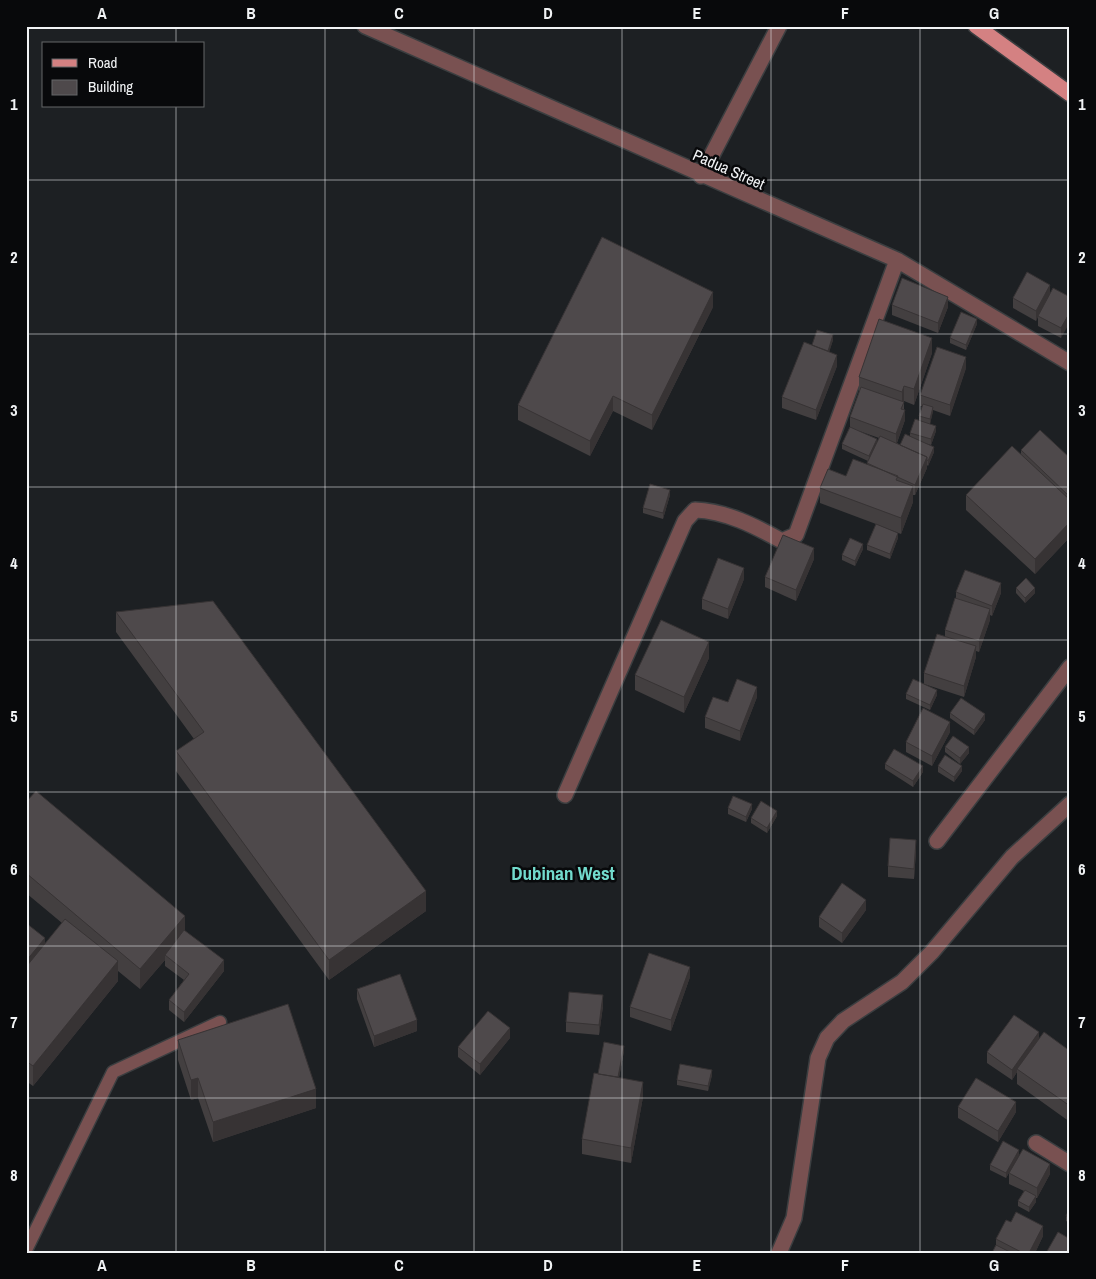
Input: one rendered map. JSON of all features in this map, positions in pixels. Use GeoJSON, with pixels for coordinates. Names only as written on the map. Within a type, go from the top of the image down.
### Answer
{"type":"FeatureCollection","features":[{"type":"Feature","properties":{"kind":"main road"},"geometry":{"type":"LineString","coordinates":[[976,26],[1070,94]]}},
{"type":"Feature","properties":{"kind":"street","name":"Padua Street"},"geometry":{"type":"LineString","coordinates":[[364,26],[701,176],[897,260],[1070,362]]}},
{"type":"Feature","properties":{"kind":"street"},"geometry":{"type":"LineString","coordinates":[[701,176],[779,26]]}},
{"type":"Feature","properties":{"kind":"street"},"geometry":{"type":"LineString","coordinates":[[565,795],[685,521],[695,510],[713,511],[761,529],[782,540],[796,535],[897,260]]}},
{"type":"Feature","properties":{"kind":"street"},"geometry":{"type":"LineString","coordinates":[[937,841],[1070,667]]}},
{"type":"Feature","properties":{"kind":"street"},"geometry":{"type":"LineString","coordinates":[[779,1253],[794,1218],[818,1058],[827,1038],[843,1021],[902,982],[932,952],[1012,857],[1070,804]]}},
{"type":"Feature","properties":{"kind":"street"},"geometry":{"type":"LineString","coordinates":[[1036,1143],[1070,1164]]}},
{"type":"Feature","properties":{"kind":"lane"},"geometry":{"type":"LineString","coordinates":[[26,1250],[113,1072],[220,1022]]}},
{"type":"Feature","properties":{"kind":"building"},"geometry":{"type":"Polygon","coordinates":[[[602,237],[713,292],[652,415],[613,396],[590,441],[518,405],[602,237]]]}},
{"type":"Feature","properties":{"kind":"building"},"geometry":{"type":"Polygon","coordinates":[[[1027,272],[1050,285],[1036,311],[1013,298],[1027,272]]]}},
{"type":"Feature","properties":{"kind":"building"},"geometry":{"type":"Polygon","coordinates":[[[902,278],[948,297],[938,323],[892,305],[902,278]]]}},
{"type":"Feature","properties":{"kind":"building"},"geometry":{"type":"Polygon","coordinates":[[[1053,288],[1070,297],[1070,312],[1061,328],[1038,316],[1053,288]]]}},
{"type":"Feature","properties":{"kind":"building"},"geometry":{"type":"Polygon","coordinates":[[[961,312],[977,319],[966,345],[950,338],[961,312]]]}},
{"type":"Feature","properties":{"kind":"building"},"geometry":{"type":"Polygon","coordinates":[[[879,319],[932,338],[914,389],[904,386],[902,392],[859,377],[879,319]]]}},
{"type":"Feature","properties":{"kind":"building"},"geometry":{"type":"Polygon","coordinates":[[[817,330],[833,335],[828,351],[812,345],[817,330]]]}},
{"type":"Feature","properties":{"kind":"building"},"geometry":{"type":"Polygon","coordinates":[[[804,342],[837,355],[816,410],[782,397],[804,342]]]}},
{"type":"Feature","properties":{"kind":"building"},"geometry":{"type":"Polygon","coordinates":[[[937,347],[966,357],[950,405],[920,395],[937,347]]]}},
{"type":"Feature","properties":{"kind":"building"},"geometry":{"type":"Polygon","coordinates":[[[861,387],[904,402],[901,409],[905,410],[896,434],[850,417],[861,387]]]}},
{"type":"Feature","properties":{"kind":"building"},"geometry":{"type":"Polygon","coordinates":[[[923,404],[933,407],[930,419],[919,416],[923,404]]]}},
{"type":"Feature","properties":{"kind":"building"},"geometry":{"type":"Polygon","coordinates":[[[915,419],[936,426],[931,439],[910,433],[915,419]]]}},
{"type":"Feature","properties":{"kind":"building"},"geometry":{"type":"Polygon","coordinates":[[[850,427],[877,439],[869,456],[842,444],[850,427]]]}},
{"type":"Feature","properties":{"kind":"building"},"geometry":{"type":"Polygon","coordinates":[[[1040,430],[1070,458],[1070,497],[1021,450],[1040,430]]]}},
{"type":"Feature","properties":{"kind":"building"},"geometry":{"type":"Polygon","coordinates":[[[905,434],[934,447],[928,461],[927,457],[900,445],[905,434]]]}},
{"type":"Feature","properties":{"kind":"building"},"geometry":{"type":"Polygon","coordinates":[[[880,436],[927,457],[915,485],[867,463],[880,436]]]}},
{"type":"Feature","properties":{"kind":"building"},"geometry":{"type":"Polygon","coordinates":[[[1012,446],[1070,500],[1070,522],[1035,559],[966,495],[1012,446]]]}},
{"type":"Feature","properties":{"kind":"building"},"geometry":{"type":"Polygon","coordinates":[[[853,459],[898,476],[896,480],[913,486],[901,518],[820,488],[828,469],[846,476],[853,459]]]}},
{"type":"Feature","properties":{"kind":"building"},"geometry":{"type":"Polygon","coordinates":[[[650,484],[670,490],[663,513],[643,508],[650,484]]]}},
{"type":"Feature","properties":{"kind":"building"},"geometry":{"type":"Polygon","coordinates":[[[876,524],[898,533],[890,554],[867,545],[876,524]]]}},
{"type":"Feature","properties":{"kind":"building"},"geometry":{"type":"Polygon","coordinates":[[[783,535],[814,548],[796,590],[765,577],[783,535]]]}},
{"type":"Feature","properties":{"kind":"building"},"geometry":{"type":"Polygon","coordinates":[[[850,538],[863,544],[855,561],[842,555],[850,538]]]}},
{"type":"Feature","properties":{"kind":"building"},"geometry":{"type":"Polygon","coordinates":[[[718,558],[744,568],[728,609],[702,599],[718,558]]]}},
{"type":"Feature","properties":{"kind":"building"},"geometry":{"type":"Polygon","coordinates":[[[965,570],[1001,583],[992,606],[956,592],[965,570]]]}},
{"type":"Feature","properties":{"kind":"building"},"geometry":{"type":"Polygon","coordinates":[[[1026,578],[1035,588],[1025,598],[1016,588],[1026,578]]]}},
{"type":"Feature","properties":{"kind":"building"},"geometry":{"type":"Polygon","coordinates":[[[955,598],[990,609],[979,641],[945,630],[955,598]]]}},
{"type":"Feature","properties":{"kind":"building"},"geometry":{"type":"Polygon","coordinates":[[[213,601],[426,891],[329,960],[176,751],[204,732],[116,612],[213,601]]]}},
{"type":"Feature","properties":{"kind":"building"},"geometry":{"type":"Polygon","coordinates":[[[661,620],[709,642],[684,697],[635,675],[661,620]]]}},
{"type":"Feature","properties":{"kind":"building"},"geometry":{"type":"Polygon","coordinates":[[[937,634],[976,646],[964,686],[924,673],[937,634]]]}},
{"type":"Feature","properties":{"kind":"building"},"geometry":{"type":"Polygon","coordinates":[[[737,679],[757,687],[740,731],[705,717],[713,697],[728,702],[737,679]]]}},
{"type":"Feature","properties":{"kind":"building"},"geometry":{"type":"Polygon","coordinates":[[[913,679],[937,690],[930,705],[906,694],[913,679]]]}},
{"type":"Feature","properties":{"kind":"building"},"geometry":{"type":"Polygon","coordinates":[[[961,698],[985,714],[974,730],[950,713],[961,698]]]}},
{"type":"Feature","properties":{"kind":"building"},"geometry":{"type":"Polygon","coordinates":[[[923,708],[950,722],[932,756],[906,742],[923,708]]]}},
{"type":"Feature","properties":{"kind":"building"},"geometry":{"type":"Polygon","coordinates":[[[953,736],[969,747],[960,758],[945,747],[953,736]]]}},
{"type":"Feature","properties":{"kind":"building"},"geometry":{"type":"Polygon","coordinates":[[[894,749],[923,766],[913,781],[885,764],[894,749]]]}},
{"type":"Feature","properties":{"kind":"building"},"geometry":{"type":"Polygon","coordinates":[[[945,755],[962,766],[954,777],[938,766],[945,755]]]}},
{"type":"Feature","properties":{"kind":"building"},"geometry":{"type":"Polygon","coordinates":[[[36,791],[185,916],[140,969],[26,873],[26,802],[36,791]]]}},
{"type":"Feature","properties":{"kind":"building"},"geometry":{"type":"Polygon","coordinates":[[[733,796],[752,804],[746,817],[728,808],[733,796]]]}},
{"type":"Feature","properties":{"kind":"building"},"geometry":{"type":"Polygon","coordinates":[[[761,801],[777,811],[767,828],[751,818],[761,801]]]}},
{"type":"Feature","properties":{"kind":"building"},"geometry":{"type":"Polygon","coordinates":[[[890,838],[916,840],[914,869],[888,866],[890,838]]]}},
{"type":"Feature","properties":{"kind":"building"},"geometry":{"type":"Polygon","coordinates":[[[842,883],[866,900],[842,933],[819,917],[842,883]]]}},
{"type":"Feature","properties":{"kind":"building"},"geometry":{"type":"Polygon","coordinates":[[[65,919],[118,961],[33,1066],[26,1061],[26,967],[65,919]]]}},
{"type":"Feature","properties":{"kind":"building"},"geometry":{"type":"Polygon","coordinates":[[[26,923],[45,938],[26,961],[26,923]]]}},
{"type":"Feature","properties":{"kind":"building"},"geometry":{"type":"Polygon","coordinates":[[[184,930],[224,960],[184,1012],[169,1000],[189,974],[165,955],[184,930]]]}},
{"type":"Feature","properties":{"kind":"building"},"geometry":{"type":"Polygon","coordinates":[[[649,953],[690,967],[671,1020],[630,1007],[649,953]]]}},
{"type":"Feature","properties":{"kind":"building"},"geometry":{"type":"Polygon","coordinates":[[[400,974],[417,1020],[374,1036],[357,989],[400,974]]]}},
{"type":"Feature","properties":{"kind":"building"},"geometry":{"type":"Polygon","coordinates":[[[569,992],[603,995],[599,1025],[566,1022],[569,992]]]}},
{"type":"Feature","properties":{"kind":"building"},"geometry":{"type":"Polygon","coordinates":[[[288,1004],[316,1089],[213,1122],[198,1078],[191,1080],[178,1040],[288,1004]]]}},
{"type":"Feature","properties":{"kind":"building"},"geometry":{"type":"Polygon","coordinates":[[[488,1011],[510,1028],[480,1064],[458,1047],[488,1011]]]}},
{"type":"Feature","properties":{"kind":"building"},"geometry":{"type":"Polygon","coordinates":[[[1014,1015],[1039,1032],[1012,1070],[987,1052],[1014,1015]]]}},
{"type":"Feature","properties":{"kind":"building"},"geometry":{"type":"Polygon","coordinates":[[[1044,1032],[1070,1051],[1070,1106],[1017,1069],[1044,1032]]]}},
{"type":"Feature","properties":{"kind":"building"},"geometry":{"type":"Polygon","coordinates":[[[604,1042],[624,1046],[618,1077],[598,1074],[604,1042]]]}},
{"type":"Feature","properties":{"kind":"building"},"geometry":{"type":"Polygon","coordinates":[[[680,1064],[712,1070],[708,1086],[677,1080],[680,1064]]]}},
{"type":"Feature","properties":{"kind":"building"},"geometry":{"type":"Polygon","coordinates":[[[594,1073],[643,1082],[631,1148],[582,1139],[594,1073]]]}},
{"type":"Feature","properties":{"kind":"building"},"geometry":{"type":"Polygon","coordinates":[[[976,1078],[1016,1102],[998,1131],[958,1107],[976,1078]]]}},
{"type":"Feature","properties":{"kind":"building"},"geometry":{"type":"Polygon","coordinates":[[[1003,1141],[1019,1150],[1006,1173],[990,1165],[1003,1141]]]}},
{"type":"Feature","properties":{"kind":"building"},"geometry":{"type":"Polygon","coordinates":[[[1023,1149],[1050,1164],[1037,1188],[1009,1173],[1023,1149]]]}},
{"type":"Feature","properties":{"kind":"building"},"geometry":{"type":"Polygon","coordinates":[[[1025,1190],[1036,1196],[1029,1207],[1018,1201],[1025,1190]]]}},
{"type":"Feature","properties":{"kind":"building"},"geometry":{"type":"Polygon","coordinates":[[[1070,1207],[1070,1218],[1066,1216],[1070,1207]]]}},
{"type":"Feature","properties":{"kind":"building"},"geometry":{"type":"Polygon","coordinates":[[[1016,1212],[1043,1226],[1029,1253],[1023,1253],[996,1239],[1006,1220],[1011,1222],[1016,1212]]]}},
{"type":"Feature","properties":{"kind":"building"},"geometry":{"type":"Polygon","coordinates":[[[1058,1232],[1070,1239],[1070,1250],[1068,1253],[1046,1253],[1058,1232]]]}},
{"type":"Feature","properties":{"kind":"building"},"geometry":{"type":"Polygon","coordinates":[[[996,1245],[1012,1253],[992,1253],[996,1245]]]}},
{"type":"Feature","properties":{"kind":"district","name":"Dubinan West"},"geometry":{"type":"Point","coordinates":[563,873]}}]}
